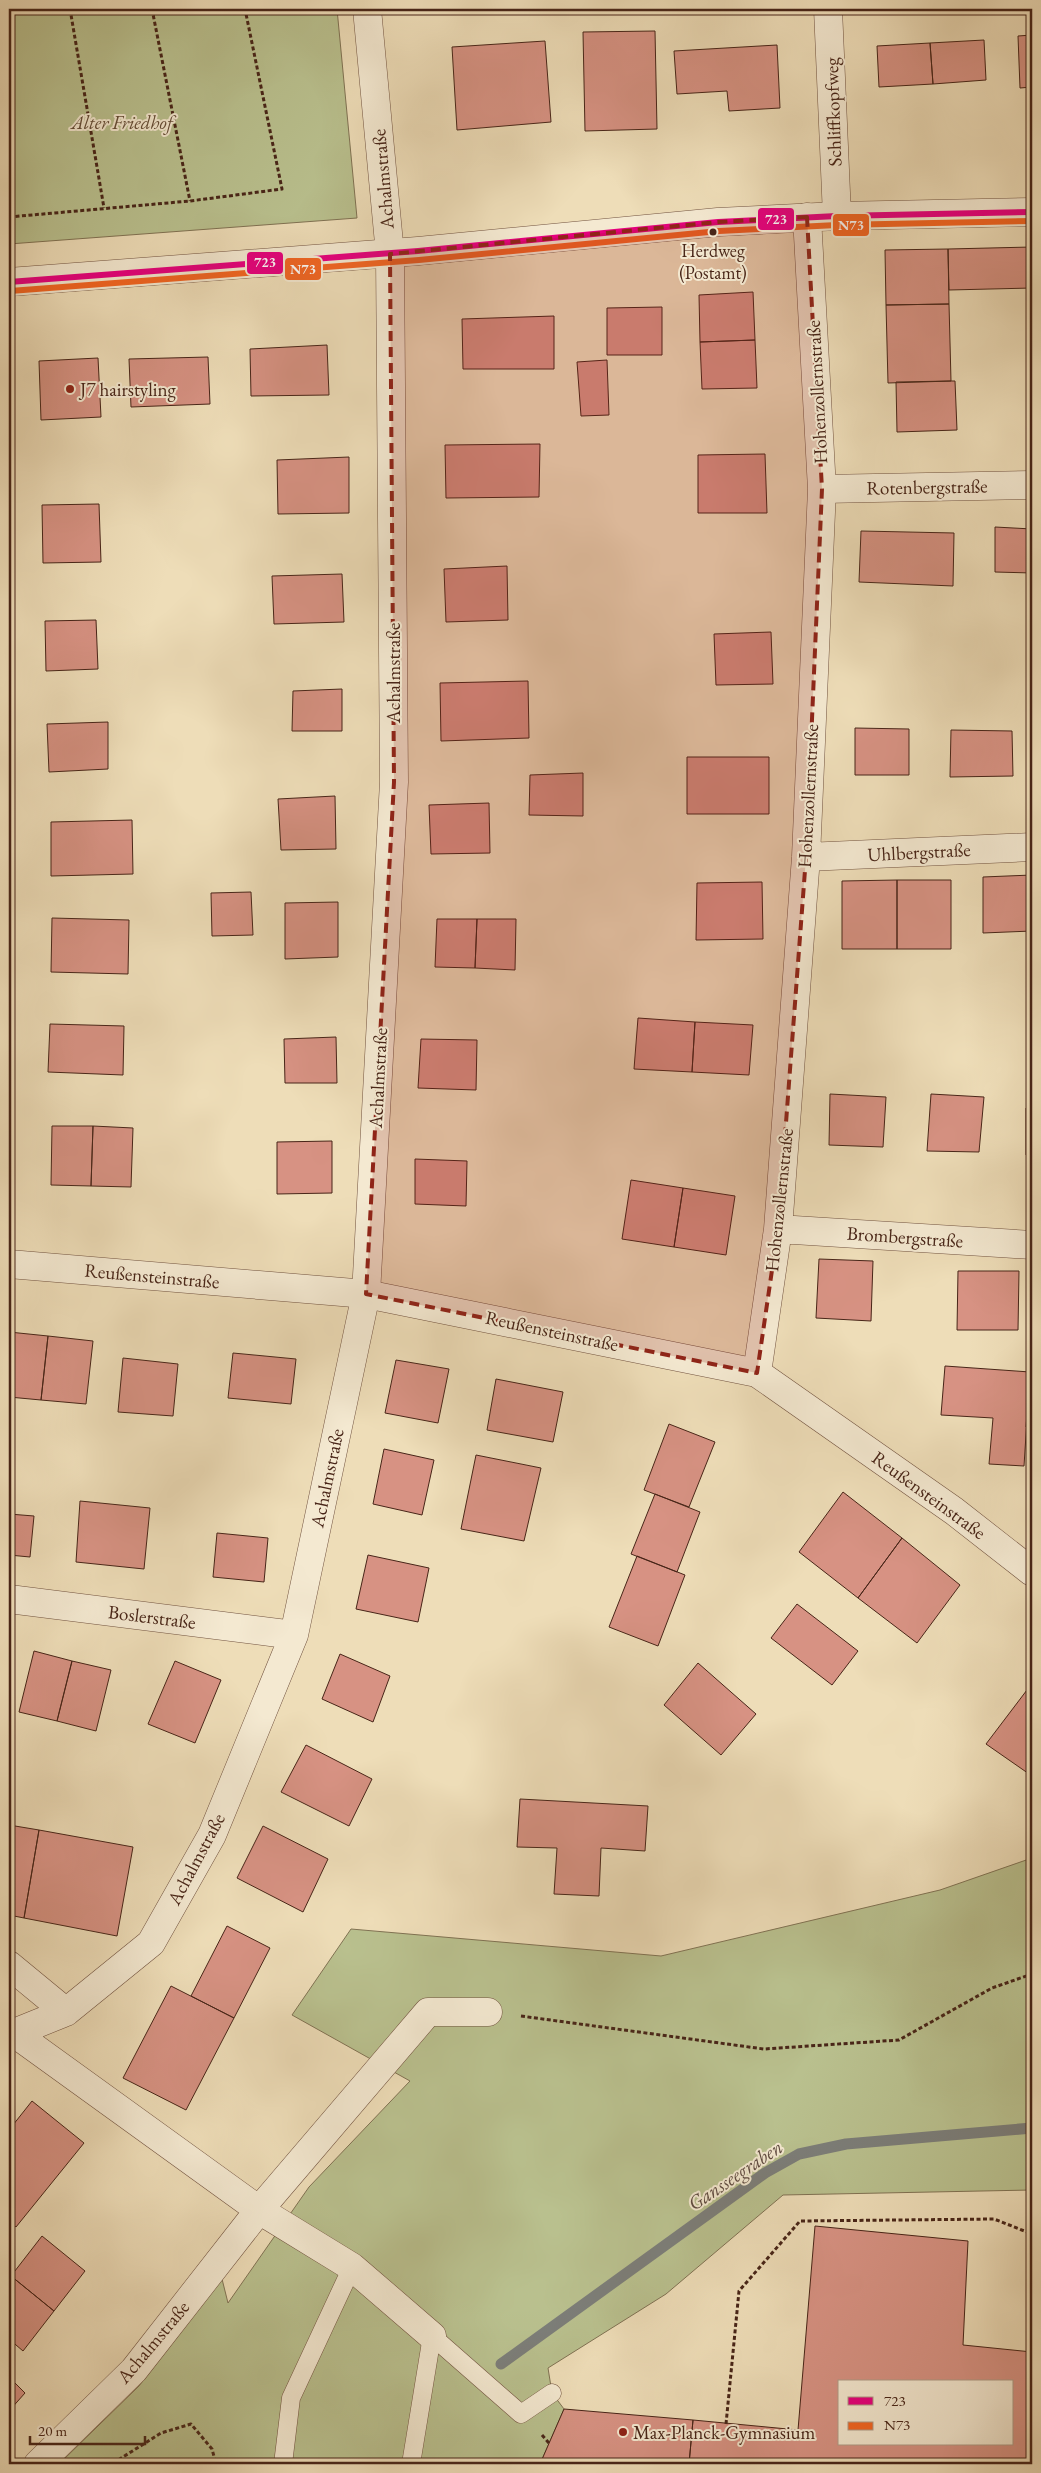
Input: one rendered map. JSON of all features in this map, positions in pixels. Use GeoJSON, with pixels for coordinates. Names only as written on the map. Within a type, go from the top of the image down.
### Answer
{"type":"FeatureCollection","features":[{"type":"Feature","properties":{"kind":"street","name":"Achalmstraße"},"geometry":{"type":"LineString","coordinates":[[12,2036],[66,2012],[151,1943],[212,1835],[294,1634],[366,1294],[394,782],[390,254],[367,9]]}},
{"type":"Feature","properties":{"kind":"street","name":"Schliffkopfweg"},"geometry":{"type":"LineString","coordinates":[[828,9],[837,216]]}},
{"type":"Feature","properties":{"kind":"street"},"geometry":{"type":"LineString","coordinates":[[9,282],[390,254],[718,222],[837,216],[1032,212]]}},
{"type":"Feature","properties":{"kind":"street","name":"Hohenzollernstraße"},"geometry":{"type":"LineString","coordinates":[[757,1373],[778,1229],[806,857],[822,489],[807,217]]}},
{"type":"Feature","properties":{"kind":"street","name":"Rotenbergstraße"},"geometry":{"type":"LineString","coordinates":[[822,489],[1032,485]]}},
{"type":"Feature","properties":{"kind":"street","name":"Uhlbergstraße"},"geometry":{"type":"LineString","coordinates":[[806,857],[1032,847]]}},
{"type":"Feature","properties":{"kind":"street","name":"Brombergstraße"},"geometry":{"type":"LineString","coordinates":[[778,1229],[1032,1244]]}},
{"type":"Feature","properties":{"kind":"street","name":"Reußensteinstraße"},"geometry":{"type":"LineString","coordinates":[[9,1264],[366,1294],[757,1373],[954,1511],[1032,1572]]}},
{"type":"Feature","properties":{"kind":"street","name":"Boslerstraße"},"geometry":{"type":"LineString","coordinates":[[9,1599],[294,1634]]}},
{"type":"Feature","properties":{"kind":"street"},"geometry":{"type":"LineString","coordinates":[[9,1965],[66,2012]]}},
{"type":"Feature","properties":{"kind":"street","name":"Achalmstraße"},"geometry":{"type":"LineString","coordinates":[[38,2464],[134,2370],[258,2210],[428,2012],[488,2012]]}},
{"type":"Feature","properties":{"kind":"street","name":"Achalmstraße"},"geometry":{"type":"LineString","coordinates":[[12,2036],[258,2210],[352,2267],[432,2336]]}},
{"type":"Feature","properties":{"kind":"lane"},"geometry":{"type":"LineString","coordinates":[[283,2464],[290,2398],[352,2267]]}},
{"type":"Feature","properties":{"kind":"lane"},"geometry":{"type":"LineString","coordinates":[[432,2336],[521,2414],[552,2393]]}},
{"type":"Feature","properties":{"kind":"lane"},"geometry":{"type":"LineString","coordinates":[[412,2464],[432,2336]]}},
{"type":"Feature","properties":{"kind":"path"},"geometry":{"type":"LineString","coordinates":[[70,9],[104,208]]}},
{"type":"Feature","properties":{"kind":"path"},"geometry":{"type":"LineString","coordinates":[[152,9],[190,201]]}},
{"type":"Feature","properties":{"kind":"path"},"geometry":{"type":"LineString","coordinates":[[9,217],[190,201],[282,190],[245,9]]}},
{"type":"Feature","properties":{"kind":"path"},"geometry":{"type":"LineString","coordinates":[[488,2012],[764,2049],[899,2040],[992,1988],[1032,1974]]}},
{"type":"Feature","properties":{"kind":"path"},"geometry":{"type":"LineString","coordinates":[[726,2424],[739,2292],[800,2221],[994,2219],[1032,2234]]}},
{"type":"Feature","properties":{"kind":"path"},"geometry":{"type":"LineString","coordinates":[[116,2464],[115,2462],[161,2433],[191,2424],[212,2449],[216,2464]]}},
{"type":"Feature","properties":{"kind":"highlighted area"},"geometry":{"type":"Polygon","coordinates":[[[807,217],[822,489],[806,857],[778,1229],[757,1373],[366,1294],[394,782],[390,254],[718,222],[807,217]]]}},
{"type":"Feature","properties":{"kind":"green space","name":"Alter Friedhof"},"geometry":{"type":"Polygon","coordinates":[[[9,9],[337,9],[357,218],[9,244],[9,9]]]}},
{"type":"Feature","properties":{"kind":"green space"},"geometry":{"type":"Polygon","coordinates":[[[1032,1858],[1032,2190],[783,2195],[666,2294],[548,2368],[552,2393],[564,2409],[540,2464],[59,2464],[139,2386],[222,2279],[228,2303],[309,2187],[410,2081],[292,2015],[351,1929],[661,1956],[940,1890],[1032,1858]]]}},
{"type":"Feature","properties":{"kind":"building"},"geometry":{"type":"Polygon","coordinates":[[[655,31],[657,129],[585,131],[583,32],[655,31]]]}},
{"type":"Feature","properties":{"kind":"building"},"geometry":{"type":"Polygon","coordinates":[[[1032,35],[1032,87],[1020,88],[1018,36],[1032,35]]]}},
{"type":"Feature","properties":{"kind":"building"},"geometry":{"type":"Polygon","coordinates":[[[984,40],[986,80],[933,84],[930,43],[984,40]]]}},
{"type":"Feature","properties":{"kind":"building"},"geometry":{"type":"Polygon","coordinates":[[[545,41],[551,122],[457,130],[452,47],[545,41]]]}},
{"type":"Feature","properties":{"kind":"building"},"geometry":{"type":"Polygon","coordinates":[[[930,43],[933,84],[879,87],[877,46],[930,43]]]}},
{"type":"Feature","properties":{"kind":"building"},"geometry":{"type":"Polygon","coordinates":[[[777,45],[780,108],[729,111],[727,91],[677,94],[674,51],[777,45]]]}},
{"type":"Feature","properties":{"kind":"building"},"geometry":{"type":"Polygon","coordinates":[[[1032,247],[1032,288],[949,290],[948,249],[1032,247]]]}},
{"type":"Feature","properties":{"kind":"building"},"geometry":{"type":"Polygon","coordinates":[[[948,249],[949,304],[886,305],[885,250],[948,249]]]}},
{"type":"Feature","properties":{"kind":"building"},"geometry":{"type":"Polygon","coordinates":[[[753,292],[755,340],[700,342],[699,295],[753,292]]]}},
{"type":"Feature","properties":{"kind":"building"},"geometry":{"type":"Polygon","coordinates":[[[949,304],[951,381],[888,383],[886,305],[949,304]]]}},
{"type":"Feature","properties":{"kind":"building"},"geometry":{"type":"Polygon","coordinates":[[[662,307],[662,355],[607,355],[607,308],[662,307]]]}},
{"type":"Feature","properties":{"kind":"building"},"geometry":{"type":"Polygon","coordinates":[[[554,316],[554,369],[463,369],[462,319],[554,316]]]}},
{"type":"Feature","properties":{"kind":"building"},"geometry":{"type":"Polygon","coordinates":[[[755,340],[757,388],[702,389],[700,342],[755,340]]]}},
{"type":"Feature","properties":{"kind":"building"},"geometry":{"type":"Polygon","coordinates":[[[327,345],[329,395],[251,396],[250,349],[327,345]]]}},
{"type":"Feature","properties":{"kind":"building"},"geometry":{"type":"Polygon","coordinates":[[[208,357],[210,404],[131,407],[129,359],[208,357]]]}},
{"type":"Feature","properties":{"kind":"building","name":"J7 hairstyling"},"geometry":{"type":"Polygon","coordinates":[[[98,358],[101,417],[41,420],[39,361],[98,358]]]}},
{"type":"Feature","properties":{"kind":"building"},"geometry":{"type":"Polygon","coordinates":[[[607,360],[609,415],[581,416],[577,362],[607,360]]]}},
{"type":"Feature","properties":{"kind":"building"},"geometry":{"type":"Polygon","coordinates":[[[955,381],[957,430],[897,432],[896,382],[955,381]]]}},
{"type":"Feature","properties":{"kind":"building"},"geometry":{"type":"Polygon","coordinates":[[[540,444],[539,497],[446,498],[445,445],[540,444]]]}},
{"type":"Feature","properties":{"kind":"building"},"geometry":{"type":"Polygon","coordinates":[[[765,454],[767,513],[698,513],[698,455],[765,454]]]}},
{"type":"Feature","properties":{"kind":"building"},"geometry":{"type":"Polygon","coordinates":[[[349,457],[349,513],[278,514],[277,460],[349,457]]]}},
{"type":"Feature","properties":{"kind":"building"},"geometry":{"type":"Polygon","coordinates":[[[99,504],[101,562],[43,563],[42,505],[99,504]]]}},
{"type":"Feature","properties":{"kind":"building"},"geometry":{"type":"Polygon","coordinates":[[[995,527],[1032,529],[1032,573],[995,572],[995,527]]]}},
{"type":"Feature","properties":{"kind":"building"},"geometry":{"type":"Polygon","coordinates":[[[861,531],[954,533],[953,586],[859,582],[861,531]]]}},
{"type":"Feature","properties":{"kind":"building"},"geometry":{"type":"Polygon","coordinates":[[[507,566],[508,620],[446,622],[444,569],[507,566]]]}},
{"type":"Feature","properties":{"kind":"building"},"geometry":{"type":"Polygon","coordinates":[[[342,574],[344,622],[274,624],[272,576],[342,574]]]}},
{"type":"Feature","properties":{"kind":"building"},"geometry":{"type":"Polygon","coordinates":[[[96,620],[98,669],[46,671],[45,621],[96,620]]]}},
{"type":"Feature","properties":{"kind":"building"},"geometry":{"type":"Polygon","coordinates":[[[771,632],[773,684],[716,685],[714,634],[771,632]]]}},
{"type":"Feature","properties":{"kind":"building"},"geometry":{"type":"Polygon","coordinates":[[[528,681],[529,738],[441,741],[440,683],[528,681]]]}},
{"type":"Feature","properties":{"kind":"building"},"geometry":{"type":"Polygon","coordinates":[[[342,689],[342,731],[292,731],[293,691],[342,689]]]}},
{"type":"Feature","properties":{"kind":"building"},"geometry":{"type":"Polygon","coordinates":[[[108,722],[108,769],[49,772],[47,724],[108,722]]]}},
{"type":"Feature","properties":{"kind":"building"},"geometry":{"type":"Polygon","coordinates":[[[855,728],[909,729],[909,775],[855,775],[855,728]]]}},
{"type":"Feature","properties":{"kind":"building"},"geometry":{"type":"Polygon","coordinates":[[[951,730],[1012,731],[1013,776],[950,777],[951,730]]]}},
{"type":"Feature","properties":{"kind":"building"},"geometry":{"type":"Polygon","coordinates":[[[687,757],[769,757],[769,814],[687,814],[687,757]]]}},
{"type":"Feature","properties":{"kind":"building"},"geometry":{"type":"Polygon","coordinates":[[[583,773],[583,816],[529,815],[530,775],[583,773]]]}},
{"type":"Feature","properties":{"kind":"building"},"geometry":{"type":"Polygon","coordinates":[[[335,796],[336,849],[281,850],[278,799],[335,796]]]}},
{"type":"Feature","properties":{"kind":"building"},"geometry":{"type":"Polygon","coordinates":[[[489,803],[490,853],[431,854],[429,805],[489,803]]]}},
{"type":"Feature","properties":{"kind":"building"},"geometry":{"type":"Polygon","coordinates":[[[132,820],[133,874],[51,876],[51,822],[132,820]]]}},
{"type":"Feature","properties":{"kind":"building"},"geometry":{"type":"Polygon","coordinates":[[[1032,875],[1032,931],[983,933],[983,877],[1032,875]]]}},
{"type":"Feature","properties":{"kind":"building"},"geometry":{"type":"Polygon","coordinates":[[[897,880],[897,949],[842,949],[842,881],[897,880]]]}},
{"type":"Feature","properties":{"kind":"building"},"geometry":{"type":"Polygon","coordinates":[[[897,880],[951,880],[951,949],[897,949],[897,880]]]}},
{"type":"Feature","properties":{"kind":"building"},"geometry":{"type":"Polygon","coordinates":[[[762,882],[763,939],[696,940],[697,883],[762,882]]]}},
{"type":"Feature","properties":{"kind":"building"},"geometry":{"type":"Polygon","coordinates":[[[251,892],[253,935],[212,936],[211,893],[251,892]]]}},
{"type":"Feature","properties":{"kind":"building"},"geometry":{"type":"Polygon","coordinates":[[[338,902],[338,957],[285,959],[285,903],[338,902]]]}},
{"type":"Feature","properties":{"kind":"building"},"geometry":{"type":"Polygon","coordinates":[[[52,918],[129,920],[128,974],[51,972],[52,918]]]}},
{"type":"Feature","properties":{"kind":"building"},"geometry":{"type":"Polygon","coordinates":[[[437,919],[477,919],[475,968],[435,967],[437,919]]]}},
{"type":"Feature","properties":{"kind":"building"},"geometry":{"type":"Polygon","coordinates":[[[477,919],[516,919],[515,970],[475,968],[477,919]]]}},
{"type":"Feature","properties":{"kind":"building"},"geometry":{"type":"Polygon","coordinates":[[[638,1018],[695,1022],[692,1072],[634,1069],[638,1018]]]}},
{"type":"Feature","properties":{"kind":"building"},"geometry":{"type":"Polygon","coordinates":[[[695,1022],[753,1025],[749,1075],[692,1072],[695,1022]]]}},
{"type":"Feature","properties":{"kind":"building"},"geometry":{"type":"Polygon","coordinates":[[[50,1024],[124,1026],[123,1075],[48,1072],[50,1024]]]}},
{"type":"Feature","properties":{"kind":"building"},"geometry":{"type":"Polygon","coordinates":[[[336,1037],[337,1083],[285,1083],[284,1039],[336,1037]]]}},
{"type":"Feature","properties":{"kind":"building"},"geometry":{"type":"Polygon","coordinates":[[[421,1039],[477,1040],[476,1090],[418,1088],[421,1039]]]}},
{"type":"Feature","properties":{"kind":"building"},"geometry":{"type":"Polygon","coordinates":[[[830,1094],[886,1097],[883,1147],[829,1145],[830,1094]]]}},
{"type":"Feature","properties":{"kind":"building"},"geometry":{"type":"Polygon","coordinates":[[[931,1094],[984,1097],[979,1152],[927,1151],[931,1094]]]}},
{"type":"Feature","properties":{"kind":"building"},"geometry":{"type":"Polygon","coordinates":[[[1026,1108],[1032,1108],[1032,1155],[1026,1155],[1026,1108]]]}},
{"type":"Feature","properties":{"kind":"building"},"geometry":{"type":"Polygon","coordinates":[[[52,1126],[93,1126],[91,1186],[51,1185],[52,1126]]]}},
{"type":"Feature","properties":{"kind":"building"},"geometry":{"type":"Polygon","coordinates":[[[93,1126],[133,1128],[131,1187],[91,1186],[93,1126]]]}},
{"type":"Feature","properties":{"kind":"building"},"geometry":{"type":"Polygon","coordinates":[[[332,1141],[332,1193],[277,1194],[277,1142],[332,1141]]]}},
{"type":"Feature","properties":{"kind":"building"},"geometry":{"type":"Polygon","coordinates":[[[415,1159],[467,1161],[466,1206],[415,1204],[415,1159]]]}},
{"type":"Feature","properties":{"kind":"building"},"geometry":{"type":"Polygon","coordinates":[[[631,1180],[683,1188],[674,1247],[622,1239],[631,1180]]]}},
{"type":"Feature","properties":{"kind":"building"},"geometry":{"type":"Polygon","coordinates":[[[683,1188],[735,1196],[726,1255],[674,1247],[683,1188]]]}},
{"type":"Feature","properties":{"kind":"building"},"geometry":{"type":"Polygon","coordinates":[[[819,1259],[873,1261],[871,1321],[816,1318],[819,1259]]]}},
{"type":"Feature","properties":{"kind":"building"},"geometry":{"type":"Polygon","coordinates":[[[958,1271],[1019,1271],[1018,1330],[957,1330],[958,1271]]]}},
{"type":"Feature","properties":{"kind":"building"},"geometry":{"type":"Polygon","coordinates":[[[9,1332],[48,1336],[41,1400],[9,1397],[9,1332]]]}},
{"type":"Feature","properties":{"kind":"building"},"geometry":{"type":"Polygon","coordinates":[[[48,1336],[93,1341],[86,1404],[41,1400],[48,1336]]]}},
{"type":"Feature","properties":{"kind":"building"},"geometry":{"type":"Polygon","coordinates":[[[233,1353],[296,1359],[291,1404],[228,1398],[233,1353]]]}},
{"type":"Feature","properties":{"kind":"building"},"geometry":{"type":"Polygon","coordinates":[[[123,1358],[178,1364],[173,1416],[118,1412],[123,1358]]]}},
{"type":"Feature","properties":{"kind":"building"},"geometry":{"type":"Polygon","coordinates":[[[396,1360],[449,1369],[438,1423],[385,1413],[396,1360]]]}},
{"type":"Feature","properties":{"kind":"building"},"geometry":{"type":"Polygon","coordinates":[[[945,1366],[1030,1372],[1024,1466],[989,1464],[993,1418],[941,1415],[945,1366]]]}},
{"type":"Feature","properties":{"kind":"building"},"geometry":{"type":"Polygon","coordinates":[[[1030,1372],[1032,1372],[1032,1428],[1026,1427],[1030,1372]]]}},
{"type":"Feature","properties":{"kind":"building"},"geometry":{"type":"Polygon","coordinates":[[[496,1379],[563,1392],[553,1442],[487,1430],[496,1379]]]}},
{"type":"Feature","properties":{"kind":"building"},"geometry":{"type":"Polygon","coordinates":[[[669,1424],[715,1442],[689,1507],[644,1490],[669,1424]]]}},
{"type":"Feature","properties":{"kind":"building"},"geometry":{"type":"Polygon","coordinates":[[[384,1449],[434,1460],[422,1515],[373,1504],[384,1449]]]}},
{"type":"Feature","properties":{"kind":"building"},"geometry":{"type":"Polygon","coordinates":[[[476,1455],[541,1468],[524,1541],[461,1529],[476,1455]]]}},
{"type":"Feature","properties":{"kind":"building"},"geometry":{"type":"Polygon","coordinates":[[[843,1492],[902,1538],[858,1598],[799,1552],[843,1492]]]}},
{"type":"Feature","properties":{"kind":"building"},"geometry":{"type":"Polygon","coordinates":[[[655,1494],[700,1512],[677,1572],[631,1554],[655,1494]]]}},
{"type":"Feature","properties":{"kind":"building"},"geometry":{"type":"Polygon","coordinates":[[[80,1501],[150,1508],[144,1569],[76,1562],[80,1501]]]}},
{"type":"Feature","properties":{"kind":"building"},"geometry":{"type":"Polygon","coordinates":[[[9,1514],[34,1516],[30,1557],[9,1555],[9,1514]]]}},
{"type":"Feature","properties":{"kind":"building"},"geometry":{"type":"Polygon","coordinates":[[[217,1533],[268,1538],[264,1582],[213,1577],[217,1533]]]}},
{"type":"Feature","properties":{"kind":"building"},"geometry":{"type":"Polygon","coordinates":[[[902,1538],[960,1585],[917,1643],[858,1598],[902,1538]]]}},
{"type":"Feature","properties":{"kind":"building"},"geometry":{"type":"Polygon","coordinates":[[[368,1555],[429,1568],[418,1622],[356,1609],[368,1555]]]}},
{"type":"Feature","properties":{"kind":"building"},"geometry":{"type":"Polygon","coordinates":[[[637,1556],[685,1575],[658,1646],[609,1627],[637,1556]]]}},
{"type":"Feature","properties":{"kind":"building"},"geometry":{"type":"Polygon","coordinates":[[[797,1604],[858,1651],[832,1685],[771,1638],[797,1604]]]}},
{"type":"Feature","properties":{"kind":"building"},"geometry":{"type":"Polygon","coordinates":[[[34,1651],[72,1661],[57,1721],[19,1712],[34,1651]]]}},
{"type":"Feature","properties":{"kind":"building"},"geometry":{"type":"Polygon","coordinates":[[[340,1654],[390,1676],[373,1722],[322,1699],[340,1654]]]}},
{"type":"Feature","properties":{"kind":"building"},"geometry":{"type":"Polygon","coordinates":[[[72,1661],[111,1670],[96,1731],[57,1721],[72,1661]]]}},
{"type":"Feature","properties":{"kind":"building"},"geometry":{"type":"Polygon","coordinates":[[[175,1661],[221,1680],[195,1743],[148,1724],[175,1661]]]}},
{"type":"Feature","properties":{"kind":"building"},"geometry":{"type":"Polygon","coordinates":[[[698,1663],[756,1714],[721,1755],[664,1705],[698,1663]]]}},
{"type":"Feature","properties":{"kind":"building"},"geometry":{"type":"Polygon","coordinates":[[[1030,1686],[1032,1688],[1032,1776],[986,1744],[1030,1686]]]}},
{"type":"Feature","properties":{"kind":"building"},"geometry":{"type":"Polygon","coordinates":[[[306,1745],[372,1779],[349,1826],[281,1792],[306,1745]]]}},
{"type":"Feature","properties":{"kind":"building"},"geometry":{"type":"Polygon","coordinates":[[[520,1799],[648,1806],[645,1851],[601,1848],[599,1896],[554,1894],[557,1848],[517,1847],[520,1799]]]}},
{"type":"Feature","properties":{"kind":"building"},"geometry":{"type":"Polygon","coordinates":[[[9,1825],[39,1830],[24,1918],[9,1915],[9,1825]]]}},
{"type":"Feature","properties":{"kind":"building"},"geometry":{"type":"Polygon","coordinates":[[[263,1826],[328,1859],[303,1912],[237,1878],[263,1826]]]}},
{"type":"Feature","properties":{"kind":"building"},"geometry":{"type":"Polygon","coordinates":[[[39,1830],[133,1847],[117,1936],[24,1918],[39,1830]]]}},
{"type":"Feature","properties":{"kind":"building"},"geometry":{"type":"Polygon","coordinates":[[[227,1926],[270,1948],[234,2018],[191,1996],[227,1926]]]}},
{"type":"Feature","properties":{"kind":"building"},"geometry":{"type":"Polygon","coordinates":[[[171,1986],[234,2018],[186,2110],[123,2078],[171,1986]]]}},
{"type":"Feature","properties":{"kind":"building"},"geometry":{"type":"Polygon","coordinates":[[[32,2101],[84,2143],[16,2227],[9,2221],[9,2130],[32,2101]]]}},
{"type":"Feature","properties":{"kind":"building"},"geometry":{"type":"Polygon","coordinates":[[[815,2226],[968,2241],[963,2345],[1032,2352],[1032,2464],[689,2464],[693,2420],[798,2430],[815,2226]]]}},
{"type":"Feature","properties":{"kind":"building"},"geometry":{"type":"Polygon","coordinates":[[[42,2236],[85,2271],[54,2311],[11,2276],[42,2236]]]}},
{"type":"Feature","properties":{"kind":"building"},"geometry":{"type":"Polygon","coordinates":[[[11,2276],[54,2311],[23,2351],[9,2339],[9,2279],[11,2276]]]}},
{"type":"Feature","properties":{"kind":"building"},"geometry":{"type":"Polygon","coordinates":[[[9,2377],[25,2393],[9,2411],[9,2377]]]}},
{"type":"Feature","properties":{"kind":"building","name":"Max-Planck-Gymnasium"},"geometry":{"type":"Polygon","coordinates":[[[564,2409],[693,2420],[689,2464],[540,2464],[564,2409]]]}},
{"type":"Feature","properties":{"kind":"waterway","name":"Gansseegraben"},"geometry":{"type":"LineString","coordinates":[[501,2364],[765,2173],[799,2154],[846,2144],[1032,2128]]}},
{"type":"Feature","properties":{"kind":"transit line","name":"723"},"geometry":{"type":"LineString","coordinates":[[9,282],[418,251],[718,222],[837,216],[1032,212]]}},
{"type":"Feature","properties":{"kind":"transit line","name":"N73"},"geometry":{"type":"LineString","coordinates":[[10,291],[419,260],[719,231],[837,225],[1032,221]]}},
{"type":"Feature","properties":{"kind":"place","name":"Herdweg (Postamt)"},"geometry":{"type":"Point","coordinates":[713,232]}},
{"type":"Feature","properties":{"kind":"place","name":"J7 hairstyling"},"geometry":{"type":"Point","coordinates":[70,389]}},
{"type":"Feature","properties":{"kind":"place","name":"Max-Planck-Gymnasium"},"geometry":{"type":"Point","coordinates":[623,2432]}}]}
